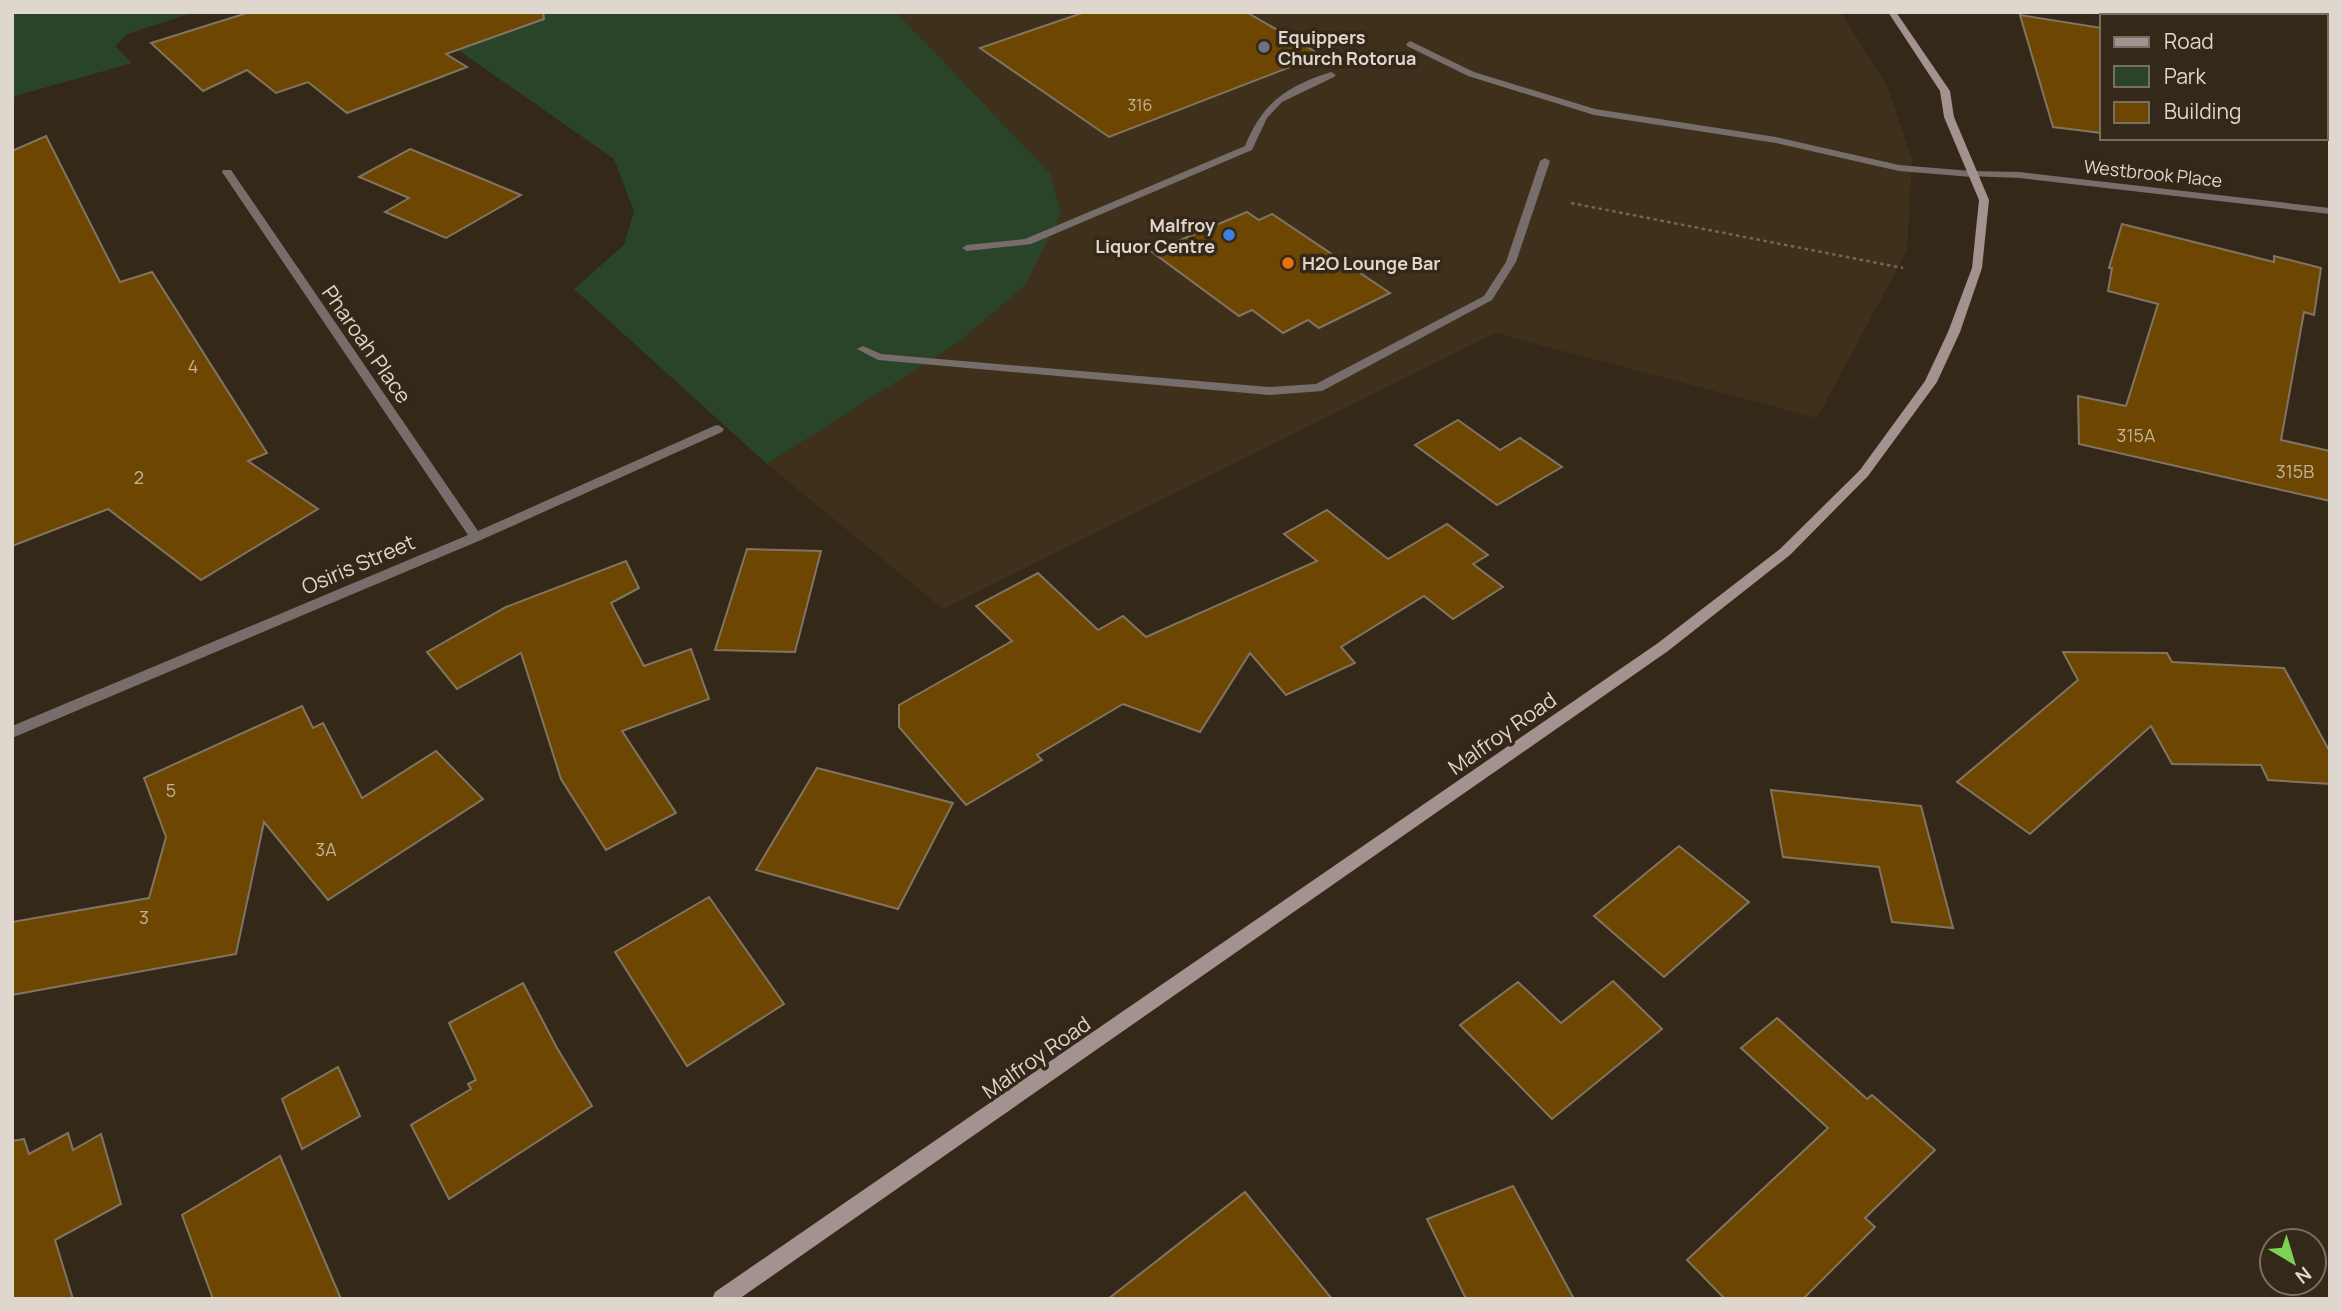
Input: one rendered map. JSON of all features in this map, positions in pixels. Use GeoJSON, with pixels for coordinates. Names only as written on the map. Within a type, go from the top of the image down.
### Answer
{"type":"FeatureCollection","features":[{"type":"Feature","properties":{"kind":"main road","name":"Malfroy Road"},"geometry":{"type":"LineString","coordinates":[[722,1299],[1663,647],[1785,552],[1864,473],[1931,382],[1954,332],[1977,268],[1984,200],[1949,117],[1945,91],[1892,12]]}},
{"type":"Feature","properties":{"kind":"street","name":"Westbrook Place"},"geometry":{"type":"LineString","coordinates":[[1410,44],[1471,74],[1594,112],[1776,140],[1899,168],[2020,175],[2330,211]]}},
{"type":"Feature","properties":{"kind":"street"},"geometry":{"type":"LineString","coordinates":[[967,248],[1027,242],[1249,148],[1259,119],[1276,100],[1331,75]]}},
{"type":"Feature","properties":{"kind":"street"},"geometry":{"type":"LineString","coordinates":[[863,349],[878,356],[1269,391],[1318,387],[1488,298],[1511,262],[1545,160]]}},
{"type":"Feature","properties":{"kind":"street","name":"Pharoah Place"},"geometry":{"type":"LineString","coordinates":[[227,172],[476,537]]}},
{"type":"Feature","properties":{"kind":"street","name":"Osiris Street"},"geometry":{"type":"LineString","coordinates":[[12,732],[476,537],[718,429]]}},
{"type":"Feature","properties":{"kind":"path"},"geometry":{"type":"LineString","coordinates":[[1564,201],[1903,268]]}},
{"type":"Feature","properties":{"kind":"shaded area"},"geometry":{"type":"Polygon","coordinates":[[[1841,12],[1888,88],[1912,160],[1907,251],[1817,418],[1495,333],[943,609],[767,464],[959,342],[1050,173],[898,14],[1841,12]]]}},
{"type":"Feature","properties":{"kind":"green space"},"geometry":{"type":"Polygon","coordinates":[[[12,12],[195,12],[127,34],[115,46],[132,63],[12,97],[12,12]]]}},
{"type":"Feature","properties":{"kind":"green space"},"geometry":{"type":"Polygon","coordinates":[[[404,12],[901,12],[898,14],[1050,173],[1061,214],[1025,285],[959,342],[767,464],[574,289],[624,245],[634,211],[614,159],[404,12]]]}},
{"type":"Feature","properties":{"kind":"building"},"geometry":{"type":"Polygon","coordinates":[[[250,12],[543,12],[544,19],[446,54],[467,67],[347,113],[308,82],[276,93],[247,70],[203,91],[151,43],[250,12]]]}},
{"type":"Feature","properties":{"kind":"building"},"geometry":{"type":"Polygon","coordinates":[[[1085,12],[1246,12],[1321,55],[1109,137],[980,48],[1085,12]]]}},
{"type":"Feature","properties":{"kind":"building"},"geometry":{"type":"Polygon","coordinates":[[[2020,15],[2100,28],[2100,133],[2053,127],[2020,15]]]}},
{"type":"Feature","properties":{"kind":"building"},"geometry":{"type":"Polygon","coordinates":[[[46,136],[120,282],[152,272],[267,453],[248,461],[318,509],[201,580],[108,509],[12,546],[12,151],[46,136]]]}},
{"type":"Feature","properties":{"kind":"building"},"geometry":{"type":"Polygon","coordinates":[[[410,149],[521,195],[446,238],[385,212],[409,198],[359,177],[410,149]]]}},
{"type":"Feature","properties":{"kind":"building"},"geometry":{"type":"Polygon","coordinates":[[[1247,212],[1259,220],[1272,214],[1390,293],[1319,328],[1308,320],[1283,333],[1252,310],[1239,316],[1152,252],[1247,212]]]}},
{"type":"Feature","properties":{"kind":"building"},"geometry":{"type":"Polygon","coordinates":[[[2122,224],[2274,262],[2274,256],[2321,268],[2314,315],[2304,312],[2281,440],[2330,451],[2330,501],[2079,444],[2078,396],[2126,406],[2158,304],[2108,291],[2112,268],[2109,268],[2122,224]]]}},
{"type":"Feature","properties":{"kind":"building"},"geometry":{"type":"Polygon","coordinates":[[[1458,420],[1500,450],[1520,438],[1562,467],[1497,505],[1415,445],[1458,420]]]}},
{"type":"Feature","properties":{"kind":"building"},"geometry":{"type":"Polygon","coordinates":[[[1327,510],[1388,559],[1447,524],[1488,555],[1473,564],[1503,587],[1453,619],[1424,596],[1341,647],[1355,663],[1286,695],[1250,653],[1200,732],[1123,704],[1037,755],[1042,760],[966,805],[899,727],[899,705],[1012,641],[976,606],[1038,573],[1098,630],[1123,616],[1146,637],[1317,561],[1284,534],[1327,510]]]}},
{"type":"Feature","properties":{"kind":"building"},"geometry":{"type":"Polygon","coordinates":[[[747,549],[821,551],[795,652],[715,650],[747,549]]]}},
{"type":"Feature","properties":{"kind":"building"},"geometry":{"type":"Polygon","coordinates":[[[626,561],[639,588],[611,603],[644,666],[691,649],[709,699],[622,731],[676,813],[606,850],[561,779],[521,653],[457,689],[427,652],[506,607],[626,561]]]}},
{"type":"Feature","properties":{"kind":"building"},"geometry":{"type":"Polygon","coordinates":[[[2063,652],[2167,653],[2172,662],[2284,668],[2330,752],[2330,784],[2268,780],[2261,765],[2172,764],[2151,726],[2030,834],[1957,782],[2078,680],[2063,652]]]}},
{"type":"Feature","properties":{"kind":"building"},"geometry":{"type":"Polygon","coordinates":[[[302,706],[313,728],[323,723],[362,798],[436,751],[483,799],[328,900],[264,822],[236,954],[12,995],[12,922],[149,898],[166,837],[144,778],[302,706]]]}},
{"type":"Feature","properties":{"kind":"building"},"geometry":{"type":"Polygon","coordinates":[[[817,768],[953,803],[898,909],[756,870],[817,768]]]}},
{"type":"Feature","properties":{"kind":"building"},"geometry":{"type":"Polygon","coordinates":[[[1771,790],[1921,806],[1953,928],[1892,922],[1879,867],[1783,857],[1771,790]]]}},
{"type":"Feature","properties":{"kind":"building"},"geometry":{"type":"Polygon","coordinates":[[[1679,846],[1749,902],[1664,977],[1594,916],[1679,846]]]}},
{"type":"Feature","properties":{"kind":"building"},"geometry":{"type":"Polygon","coordinates":[[[709,897],[784,1004],[687,1066],[615,952],[709,897]]]}},
{"type":"Feature","properties":{"kind":"building"},"geometry":{"type":"Polygon","coordinates":[[[1613,981],[1662,1029],[1552,1119],[1460,1025],[1518,982],[1561,1023],[1613,981]]]}},
{"type":"Feature","properties":{"kind":"building"},"geometry":{"type":"Polygon","coordinates":[[[523,983],[557,1048],[592,1106],[449,1199],[411,1125],[471,1089],[468,1084],[476,1080],[449,1023],[523,983]]]}},
{"type":"Feature","properties":{"kind":"building"},"geometry":{"type":"Polygon","coordinates":[[[1777,1018],[1867,1099],[1872,1095],[1935,1150],[1865,1218],[1875,1227],[1803,1299],[1725,1299],[1687,1260],[1828,1128],[1741,1048],[1777,1018]]]}},
{"type":"Feature","properties":{"kind":"building"},"geometry":{"type":"Polygon","coordinates":[[[338,1067],[360,1116],[302,1149],[282,1099],[338,1067]]]}},
{"type":"Feature","properties":{"kind":"building"},"geometry":{"type":"Polygon","coordinates":[[[68,1133],[73,1150],[101,1134],[121,1204],[55,1240],[73,1299],[12,1299],[12,1141],[24,1139],[29,1154],[68,1133]]]}},
{"type":"Feature","properties":{"kind":"building"},"geometry":{"type":"Polygon","coordinates":[[[280,1156],[341,1299],[213,1299],[182,1215],[280,1156]]]}},
{"type":"Feature","properties":{"kind":"building"},"geometry":{"type":"Polygon","coordinates":[[[1513,1186],[1574,1299],[1466,1299],[1427,1219],[1513,1186]]]}},
{"type":"Feature","properties":{"kind":"building"},"geometry":{"type":"Polygon","coordinates":[[[1245,1192],[1332,1299],[1108,1299],[1245,1192]]]}},
{"type":"Feature","properties":{"kind":"place","name":"Equippers Church Rotorua"},"geometry":{"type":"Point","coordinates":[1264,47]}},
{"type":"Feature","properties":{"kind":"place","name":"Malfroy Liquor Centre"},"geometry":{"type":"Point","coordinates":[1229,235]}},
{"type":"Feature","properties":{"kind":"place","name":"H2O Lounge Bar"},"geometry":{"type":"Point","coordinates":[1288,263]}}]}
